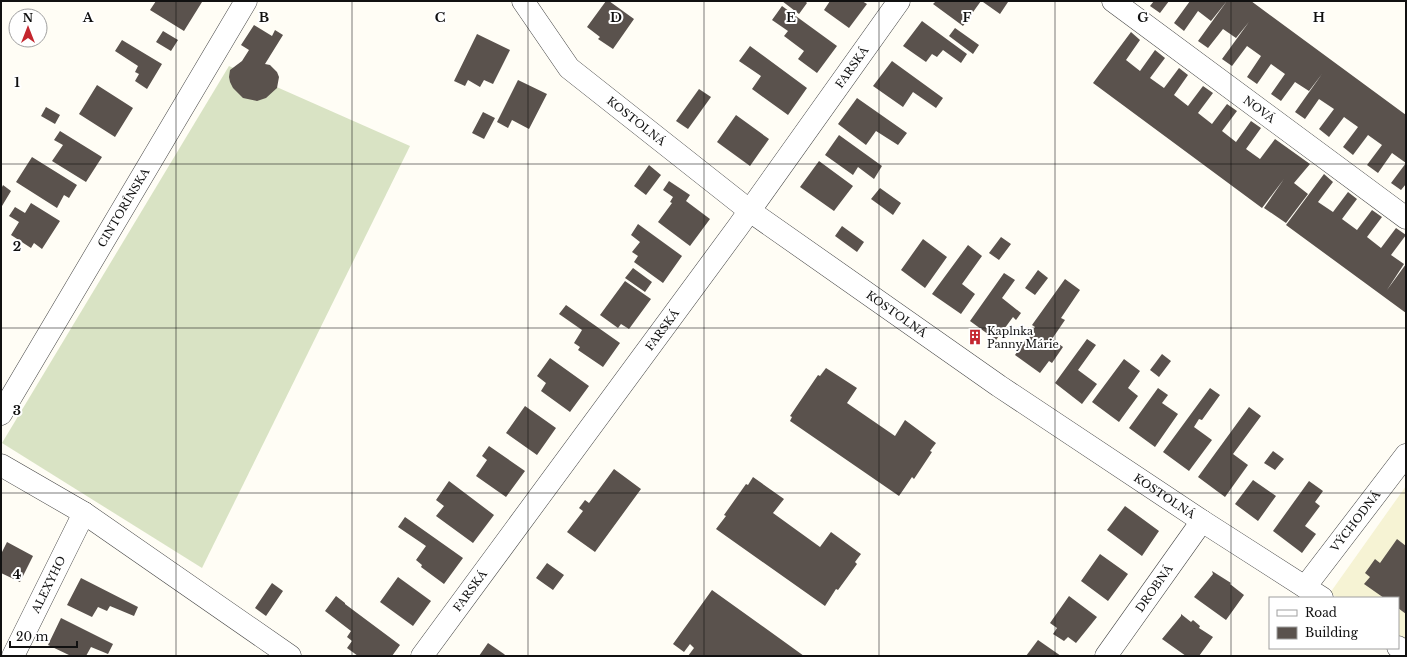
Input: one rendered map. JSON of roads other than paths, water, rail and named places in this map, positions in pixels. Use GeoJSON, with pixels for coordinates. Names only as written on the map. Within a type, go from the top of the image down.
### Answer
{"type":"FeatureCollection","features":[{"type":"Feature","properties":{"kind":"street","name":"CINTORÍNSKA"},"geometry":{"type":"LineString","coordinates":[[1,414],[246,1]]}},
{"type":"Feature","properties":{"kind":"street","name":"KOSTOLNÁ"},"geometry":{"type":"LineString","coordinates":[[523,1],[569,68],[750,210],[999,386],[1202,521],[1314,592]]}},
{"type":"Feature","properties":{"kind":"street","name":"FARSKÁ"},"geometry":{"type":"LineString","coordinates":[[422,656],[750,210],[899,1]]}},
{"type":"Feature","properties":{"kind":"street","name":"NOVÁ"},"geometry":{"type":"LineString","coordinates":[[1112,1],[1406,218]]}},
{"type":"Feature","properties":{"kind":"street","name":"VÝCHODNÁ"},"geometry":{"type":"LineString","coordinates":[[1314,592],[1406,455]]}},
{"type":"Feature","properties":{"kind":"street"},"geometry":{"type":"LineString","coordinates":[[1,465],[84,513],[290,656]]}},
{"type":"Feature","properties":{"kind":"street","name":"ALEXYHO"},"geometry":{"type":"LineString","coordinates":[[13,656],[84,513]]}},
{"type":"Feature","properties":{"kind":"street","name":"DROBNÁ"},"geometry":{"type":"LineString","coordinates":[[1106,656],[1202,521]]}},
{"type":"Feature","properties":{"kind":"place","name":"Kaplnka Panny Márie"},"geometry":{"type":"Point","coordinates":[975,337]}}]}
